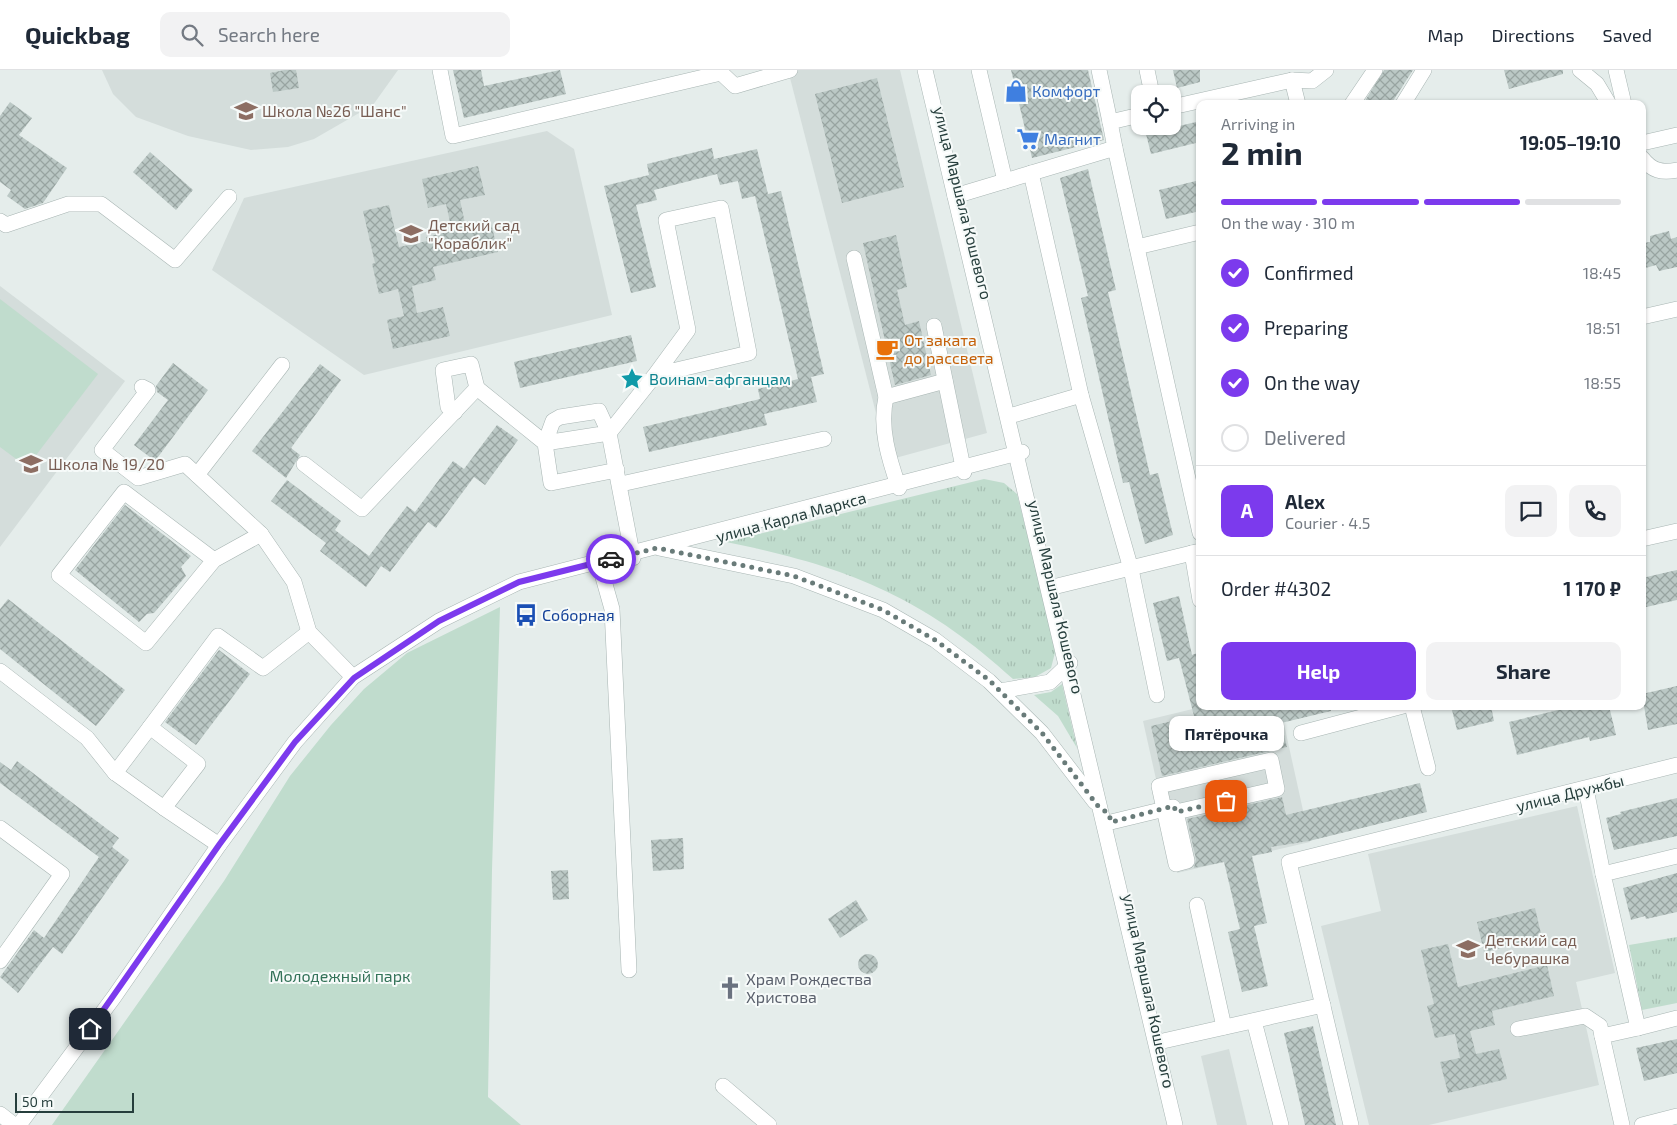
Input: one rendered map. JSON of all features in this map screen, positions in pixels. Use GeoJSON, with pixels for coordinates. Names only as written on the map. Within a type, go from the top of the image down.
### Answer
{"type":"FeatureCollection","features":[{"type":"Feature","properties":{"kind":"street"},"geometry":{"type":"LineString","coordinates":[[440,70],[453,136],[720,72],[735,86],[790,70]]}},
{"type":"Feature","properties":{"kind":"street"},"geometry":{"type":"LineString","coordinates":[[925,70],[958,195],[1068,665],[1050,682],[1000,691]]}},
{"type":"Feature","properties":{"kind":"street","name":"улица Маршала Кошевого"},"geometry":{"type":"LineString","coordinates":[[930,70],[958,195],[1013,415],[1020,455],[1053,587],[1068,665],[1163,1041],[1177,1125]]}},
{"type":"Feature","properties":{"kind":"street"},"geometry":{"type":"LineString","coordinates":[[980,70],[1005,181]]}},
{"type":"Feature","properties":{"kind":"street"},"geometry":{"type":"LineString","coordinates":[[1099,70],[1196,515]]}},
{"type":"Feature","properties":{"kind":"street"},"geometry":{"type":"LineString","coordinates":[[1147,70],[1150,85]]}},
{"type":"Feature","properties":{"kind":"street"},"geometry":{"type":"LineString","coordinates":[[1203,100],[1292,80],[1312,81],[1326,70]]}},
{"type":"Feature","properties":{"kind":"street"},"geometry":{"type":"LineString","coordinates":[[1355,100],[1375,70]]}},
{"type":"Feature","properties":{"kind":"street"},"geometry":{"type":"LineString","coordinates":[[1405,100],[1424,70]]}},
{"type":"Feature","properties":{"kind":"street"},"geometry":{"type":"LineString","coordinates":[[1580,70],[1597,84],[1607,100]]}},
{"type":"Feature","properties":{"kind":"street"},"geometry":{"type":"LineString","coordinates":[[1616,70],[1623,100]]}},
{"type":"Feature","properties":{"kind":"street"},"geometry":{"type":"LineString","coordinates":[[1292,80],[1297,100]]}},
{"type":"Feature","properties":{"kind":"street"},"geometry":{"type":"LineString","coordinates":[[1181,105],[1196,102]]}},
{"type":"Feature","properties":{"kind":"street"},"geometry":{"type":"LineString","coordinates":[[1110,122],[1131,116]]}},
{"type":"Feature","properties":{"kind":"street"},"geometry":{"type":"LineString","coordinates":[[1646,142],[1677,135]]}},
{"type":"Feature","properties":{"kind":"street"},"geometry":{"type":"LineString","coordinates":[[958,195],[1115,148]]}},
{"type":"Feature","properties":{"kind":"street"},"geometry":{"type":"LineString","coordinates":[[1646,162],[1652,169],[1666,172],[1677,170]]}},
{"type":"Feature","properties":{"kind":"street"},"geometry":{"type":"LineString","coordinates":[[1031,173],[1081,395],[1131,569],[1157,695]]}},
{"type":"Feature","properties":{"kind":"street"},"geometry":{"type":"LineString","coordinates":[[0,221],[6,225],[68,204],[101,204],[175,260],[229,197]]}},
{"type":"Feature","properties":{"kind":"street"},"geometry":{"type":"LineString","coordinates":[[455,412],[448,407],[443,370],[471,364],[477,388],[545,443],[610,433],[688,330],[666,220],[721,208],[749,353],[655,374]]}},
{"type":"Feature","properties":{"kind":"street"},"geometry":{"type":"LineString","coordinates":[[1137,247],[1196,233]]}},
{"type":"Feature","properties":{"kind":"street"},"geometry":{"type":"LineString","coordinates":[[854,258],[886,397],[883,411],[888,460],[898,487]]}},
{"type":"Feature","properties":{"kind":"street"},"geometry":{"type":"LineString","coordinates":[[1646,316],[1677,309]]}},
{"type":"Feature","properties":{"kind":"street"},"geometry":{"type":"LineString","coordinates":[[934,326],[964,470]]}},
{"type":"Feature","properties":{"kind":"street"},"geometry":{"type":"LineString","coordinates":[[197,475],[282,365]]}},
{"type":"Feature","properties":{"kind":"street"},"geometry":{"type":"LineString","coordinates":[[886,397],[946,381]]}},
{"type":"Feature","properties":{"kind":"street"},"geometry":{"type":"LineString","coordinates":[[142,387],[148,390],[102,450],[138,478],[185,464],[260,534],[294,582],[309,632],[354,678]]}},
{"type":"Feature","properties":{"kind":"street"},"geometry":{"type":"LineString","coordinates":[[304,464],[362,510],[477,388]]}},
{"type":"Feature","properties":{"kind":"street"},"geometry":{"type":"LineString","coordinates":[[1013,415],[1081,395]]}},
{"type":"Feature","properties":{"kind":"street"},"geometry":{"type":"LineString","coordinates":[[630,407],[560,417],[553,421],[550,424],[545,443],[551,483],[619,477],[824,439]]}},
{"type":"Feature","properties":{"kind":"street"},"geometry":{"type":"LineString","coordinates":[[599,411],[610,433],[633,556]]}},
{"type":"Feature","properties":{"kind":"street","name":"улица Карла Маркса"},"geometry":{"type":"LineString","coordinates":[[30,1125],[120,1002],[230,841],[302,744],[355,683],[442,625],[522,587],[633,556],[1020,455]]}},
{"type":"Feature","properties":{"kind":"street"},"geometry":{"type":"LineString","coordinates":[[214,560],[124,492],[59,575],[146,642],[214,560],[260,534]]}},
{"type":"Feature","properties":{"kind":"street"},"geometry":{"type":"LineString","coordinates":[[1646,539],[1677,531]]}},
{"type":"Feature","properties":{"kind":"street"},"geometry":{"type":"LineString","coordinates":[[660,549],[794,576],[883,610],[935,640],[989,680],[1042,733],[1106,814],[1177,1125]]}},
{"type":"Feature","properties":{"kind":"street"},"geometry":{"type":"LineString","coordinates":[[1053,587],[1196,552]]}},
{"type":"Feature","properties":{"kind":"street"},"geometry":{"type":"LineString","coordinates":[[19,1125],[114,997],[219,845],[295,742],[354,678],[439,621],[519,582],[600,565],[612,609],[629,970]]}},
{"type":"Feature","properties":{"kind":"street"},"geometry":{"type":"LineString","coordinates":[[116,773],[218,636],[263,668],[309,632]]}},
{"type":"Feature","properties":{"kind":"street"},"geometry":{"type":"LineString","coordinates":[[0,671],[87,738],[116,773],[219,845]]}},
{"type":"Feature","properties":{"kind":"street"},"geometry":{"type":"LineString","coordinates":[[1301,733],[1388,710]]}},
{"type":"Feature","properties":{"kind":"street"},"geometry":{"type":"LineString","coordinates":[[1413,710],[1428,768]]}},
{"type":"Feature","properties":{"kind":"street"},"geometry":{"type":"LineString","coordinates":[[150,727],[198,764],[164,808]]}},
{"type":"Feature","properties":{"kind":"street"},"geometry":{"type":"LineString","coordinates":[[1106,814],[1172,809],[1277,789],[1271,760],[1159,786],[1172,809]]}},
{"type":"Feature","properties":{"kind":"street","name":"улица Дружбы"},"geometry":{"type":"LineString","coordinates":[[1323,1005],[1289,862],[1677,765]]}},
{"type":"Feature","properties":{"kind":"street"},"geometry":{"type":"LineString","coordinates":[[1586,789],[1638,1028]]}},
{"type":"Feature","properties":{"kind":"street"},"geometry":{"type":"LineString","coordinates":[[0,828],[62,874],[0,961]]}},
{"type":"Feature","properties":{"kind":"street"},"geometry":{"type":"LineString","coordinates":[[1603,874],[1677,856]]}},
{"type":"Feature","properties":{"kind":"street"},"geometry":{"type":"LineString","coordinates":[[1197,905],[1224,1027]]}},
{"type":"Feature","properties":{"kind":"street"},"geometry":{"type":"LineString","coordinates":[[1163,1041],[1323,1005],[1351,1125]]}},
{"type":"Feature","properties":{"kind":"street"},"geometry":{"type":"LineString","coordinates":[[1518,1028],[1585,1016],[1600,1026],[1622,1125]]}},
{"type":"Feature","properties":{"kind":"street"},"geometry":{"type":"LineString","coordinates":[[1602,1036],[1677,1018]]}},
{"type":"Feature","properties":{"kind":"street"},"geometry":{"type":"LineString","coordinates":[[1254,1020],[1281,1125]]}},
{"type":"Feature","properties":{"kind":"street"},"geometry":{"type":"LineString","coordinates":[[723,1086],[769,1125]]}},
{"type":"Feature","properties":{"kind":"street"},"geometry":{"type":"LineString","coordinates":[[0,1114],[14,1125]]}},
{"type":"Feature","properties":{"kind":"street"},"geometry":{"type":"LineString","coordinates":[[1642,1125],[1677,1116]]}},
{"type":"Feature","properties":{"kind":"shaded area","name":"Школа №26 \"Шанс\""},"geometry":{"type":"Polygon","coordinates":[[[102,70],[398,70],[373,105],[314,139],[288,147],[251,150],[188,136],[136,117],[113,94],[102,70]]]}},
{"type":"Feature","properties":{"kind":"shaded area"},"geometry":{"type":"Polygon","coordinates":[[[788,70],[900,70],[987,433],[888,460],[788,70]]]}},
{"type":"Feature","properties":{"kind":"shaded area","name":"Детский сад \"Кораблик\""},"geometry":{"type":"Polygon","coordinates":[[[547,131],[574,149],[612,315],[364,375],[212,270],[244,198],[547,131]]]}},
{"type":"Feature","properties":{"kind":"shaded area","name":"Школа № 19/20"},"geometry":{"type":"Polygon","coordinates":[[[0,286],[125,381],[0,547],[0,286]]]}},
{"type":"Feature","properties":{"kind":"shaded area"},"geometry":{"type":"Polygon","coordinates":[[[1196,708],[1196,710],[1281,710],[1310,842],[1177,873],[1143,721],[1196,708]]]}},
{"type":"Feature","properties":{"kind":"shaded area","name":"Детский сад Чебурашка"},"geometry":{"type":"Polygon","coordinates":[[[1577,806],[1615,973],[1576,982],[1599,1085],[1429,1125],[1369,1125],[1321,926],[1381,911],[1368,854],[1577,806]]]}},
{"type":"Feature","properties":{"kind":"shaded area"},"geometry":{"type":"Polygon","coordinates":[[[1229,1049],[1247,1125],[1217,1125],[1201,1056],[1229,1049]]]}},
{"type":"Feature","properties":{"kind":"green space"},"geometry":{"type":"Polygon","coordinates":[[[0,299],[98,374],[27,467],[0,447],[0,299]]]}},
{"type":"Feature","properties":{"kind":"green space"},"geometry":{"type":"Polygon","coordinates":[[[984,479],[1004,483],[1017,494],[1056,649],[1051,668],[1035,677],[1013,679],[979,650],[946,626],[880,588],[808,562],[726,542],[984,479]]]}},
{"type":"Feature","properties":{"kind":"green space","name":"Молодежный парк"},"geometry":{"type":"Polygon","coordinates":[[[500,607],[492,870],[488,1097],[521,1125],[52,1125],[224,881],[290,776],[331,725],[364,689],[407,653],[500,607]]]}},
{"type":"Feature","properties":{"kind":"green space"},"geometry":{"type":"Polygon","coordinates":[[[1062,684],[1077,748],[1058,716],[1034,695],[1051,692],[1062,684]]]}},
{"type":"Feature","properties":{"kind":"green space"},"geometry":{"type":"Polygon","coordinates":[[[1677,937],[1677,1003],[1642,1010],[1629,945],[1677,937]]]}},
{"type":"Feature","properties":{"kind":"building"},"geometry":{"type":"Polygon","coordinates":[[[296,70],[299,88],[273,92],[270,73],[296,70]]]}},
{"type":"Feature","properties":{"kind":"building"},"geometry":{"type":"Polygon","coordinates":[[[453,70],[481,70],[484,86],[560,70],[566,94],[464,118],[453,70]]]}},
{"type":"Feature","properties":{"kind":"building"},"geometry":{"type":"Polygon","coordinates":[[[1011,70],[1088,70],[1104,140],[1032,158],[1011,70]]]}},
{"type":"Feature","properties":{"kind":"building"},"geometry":{"type":"Polygon","coordinates":[[[1173,70],[1200,70],[1200,82],[1181,87],[1181,85],[1176,85],[1173,70]]]}},
{"type":"Feature","properties":{"kind":"building"},"geometry":{"type":"Polygon","coordinates":[[[1384,70],[1413,70],[1394,100],[1365,100],[1384,70]]]}},
{"type":"Feature","properties":{"kind":"building"},"geometry":{"type":"Polygon","coordinates":[[[1504,70],[1563,70],[1563,74],[1509,89],[1504,70]]]}},
{"type":"Feature","properties":{"kind":"building"},"geometry":{"type":"Polygon","coordinates":[[[877,78],[904,187],[842,203],[815,94],[877,78]]]}},
{"type":"Feature","properties":{"kind":"building"},"geometry":{"type":"Polygon","coordinates":[[[10,102],[32,118],[19,135],[67,168],[43,203],[25,209],[7,196],[11,190],[0,182],[0,116],[10,102]]]}},
{"type":"Feature","properties":{"kind":"building"},"geometry":{"type":"Polygon","coordinates":[[[1196,122],[1196,143],[1151,154],[1146,135],[1181,135],[1181,126],[1196,122]]]}},
{"type":"Feature","properties":{"kind":"building"},"geometry":{"type":"Polygon","coordinates":[[[712,148],[714,159],[757,149],[768,194],[781,191],[824,374],[811,377],[817,402],[764,414],[767,425],[649,452],[643,427],[760,399],[758,389],[798,379],[755,196],[742,199],[738,181],[720,185],[717,174],[654,190],[657,200],[636,205],[656,287],[631,293],[604,186],[649,175],[647,164],[712,148]]]}},
{"type":"Feature","properties":{"kind":"building"},"geometry":{"type":"Polygon","coordinates":[[[150,152],[193,190],[176,210],[133,172],[150,152]]]}},
{"type":"Feature","properties":{"kind":"building"},"geometry":{"type":"Polygon","coordinates":[[[478,166],[485,195],[460,200],[466,228],[491,223],[498,252],[433,267],[436,280],[412,286],[417,313],[443,307],[450,336],[393,349],[387,320],[404,316],[398,289],[379,294],[372,264],[375,263],[363,211],[389,205],[399,247],[427,241],[426,237],[452,231],[446,204],[428,208],[422,179],[478,166]]]}},
{"type":"Feature","properties":{"kind":"building"},"geometry":{"type":"Polygon","coordinates":[[[1088,169],[1116,290],[1108,292],[1150,475],[1158,473],[1173,535],[1145,544],[1129,482],[1123,483],[1081,298],[1088,296],[1060,178],[1088,169]]]}},
{"type":"Feature","properties":{"kind":"building"},"geometry":{"type":"Polygon","coordinates":[[[1196,181],[1196,212],[1166,219],[1159,190],[1196,181]]]}},
{"type":"Feature","properties":{"kind":"building"},"geometry":{"type":"Polygon","coordinates":[[[1669,231],[1671,239],[1677,237],[1677,267],[1659,271],[1656,265],[1646,268],[1646,242],[1650,242],[1650,236],[1669,231]]]}},
{"type":"Feature","properties":{"kind":"building"},"geometry":{"type":"Polygon","coordinates":[[[896,235],[907,287],[897,290],[905,325],[919,321],[931,375],[895,385],[863,243],[896,235]]]}},
{"type":"Feature","properties":{"kind":"building"},"geometry":{"type":"Polygon","coordinates":[[[631,335],[637,361],[520,388],[514,362],[631,335]]]}},
{"type":"Feature","properties":{"kind":"building"},"geometry":{"type":"Polygon","coordinates":[[[173,363],[208,390],[155,461],[134,445],[168,400],[157,392],[156,386],[173,363]]]}},
{"type":"Feature","properties":{"kind":"building"},"geometry":{"type":"Polygon","coordinates":[[[320,364],[341,380],[291,448],[300,455],[286,478],[252,451],[320,364]]]}},
{"type":"Feature","properties":{"kind":"building"},"geometry":{"type":"Polygon","coordinates":[[[497,425],[518,440],[485,485],[474,477],[436,528],[428,522],[390,572],[381,566],[366,587],[320,551],[326,543],[271,501],[287,480],[341,521],[335,530],[369,556],[407,506],[415,512],[453,461],[464,469],[497,425]]]}},
{"type":"Feature","properties":{"kind":"building"},"geometry":{"type":"Polygon","coordinates":[[[125,505],[191,556],[181,567],[186,576],[154,613],[147,614],[139,622],[75,570],[125,505]]]}},
{"type":"Feature","properties":{"kind":"building"},"geometry":{"type":"Polygon","coordinates":[[[1677,570],[1677,600],[1646,607],[1646,577],[1677,570]]]}},
{"type":"Feature","properties":{"kind":"building"},"geometry":{"type":"Polygon","coordinates":[[[1179,596],[1192,655],[1196,654],[1196,710],[1331,711],[1281,723],[1287,747],[1162,776],[1151,726],[1194,716],[1179,658],[1167,661],[1153,603],[1179,596]]]}},
{"type":"Feature","properties":{"kind":"building"},"geometry":{"type":"Polygon","coordinates":[[[8,599],[125,690],[96,726],[0,649],[0,609],[8,599]]]}},
{"type":"Feature","properties":{"kind":"building"},"geometry":{"type":"Polygon","coordinates":[[[219,650],[250,674],[196,745],[165,722],[219,650]]]}},
{"type":"Feature","properties":{"kind":"building"},"geometry":{"type":"Polygon","coordinates":[[[1677,686],[1677,724],[1648,730],[1645,710],[1646,693],[1677,686]]]}},
{"type":"Feature","properties":{"kind":"building"},"geometry":{"type":"Polygon","coordinates":[[[1452,710],[1492,710],[1494,721],[1457,730],[1452,710]]]}},
{"type":"Feature","properties":{"kind":"building"},"geometry":{"type":"Polygon","coordinates":[[[1558,710],[1610,710],[1616,735],[1590,741],[1589,737],[1517,755],[1509,722],[1558,710]]]}},
{"type":"Feature","properties":{"kind":"building"},"geometry":{"type":"Polygon","coordinates":[[[17,761],[119,838],[112,847],[129,860],[62,954],[53,947],[18,993],[0,977],[34,930],[44,938],[99,857],[0,783],[0,762],[11,770],[17,761]]]}},
{"type":"Feature","properties":{"kind":"building"},"geometry":{"type":"Polygon","coordinates":[[[1420,783],[1427,812],[1309,841],[1271,847],[1272,852],[1252,856],[1267,923],[1254,926],[1268,986],[1242,992],[1228,932],[1240,929],[1224,862],[1194,868],[1196,859],[1187,819],[1282,797],[1286,815],[1420,783]]]}},
{"type":"Feature","properties":{"kind":"building"},"geometry":{"type":"Polygon","coordinates":[[[1677,798],[1677,836],[1614,850],[1606,818],[1621,814],[1620,812],[1677,798]]]}},
{"type":"Feature","properties":{"kind":"building"},"geometry":{"type":"Polygon","coordinates":[[[683,838],[684,869],[653,871],[651,840],[683,838]]]}},
{"type":"Feature","properties":{"kind":"building"},"geometry":{"type":"Polygon","coordinates":[[[568,870],[569,899],[553,900],[551,871],[568,870]]]}},
{"type":"Feature","properties":{"kind":"building"},"geometry":{"type":"Polygon","coordinates":[[[1677,873],[1677,912],[1646,919],[1645,916],[1631,920],[1623,888],[1677,873]]]}},
{"type":"Feature","properties":{"kind":"building"},"geometry":{"type":"Polygon","coordinates":[[[856,900],[868,920],[840,938],[828,919],[856,900]]]}},
{"type":"Feature","properties":{"kind":"building"},"geometry":{"type":"Polygon","coordinates":[[[1535,908],[1542,938],[1484,952],[1477,922],[1535,908]]]}},
{"type":"Feature","properties":{"kind":"building"},"geometry":{"type":"Polygon","coordinates":[[[1448,944],[1458,987],[1547,965],[1554,996],[1492,1011],[1495,1025],[1470,1031],[1476,1054],[1499,1049],[1507,1079],[1448,1093],[1440,1062],[1460,1058],[1455,1034],[1435,1038],[1427,1006],[1434,1004],[1421,950],[1448,944]]]}},
{"type":"Feature","properties":{"kind":"building"},"geometry":{"type":"Polygon","coordinates":[[[868,954],[875,957],[878,964],[875,971],[868,974],[861,971],[858,964],[861,957],[868,954]]]}},
{"type":"Feature","properties":{"kind":"building"},"geometry":{"type":"Polygon","coordinates":[[[1313,1026],[1336,1125],[1305,1125],[1284,1033],[1313,1026]]]}},
{"type":"Feature","properties":{"kind":"building"},"geometry":{"type":"Polygon","coordinates":[[[1677,1039],[1677,1073],[1644,1081],[1636,1048],[1677,1039]]]}},
{"type":"Feature","properties":{"kind":"way so far"},"geometry":{"type":"LineString","coordinates":[[611,559],[657,548],[794,576],[883,610],[935,640],[989,680],[1042,733],[1098,806],[1109,814],[1111,822],[1174,806],[1176,812],[1226,801]]}},
{"type":"Feature","properties":{"kind":"place","name":"Комфорт"},"geometry":{"type":"Point","coordinates":[1016,91]}},
{"type":"Feature","properties":{"kind":"place","name":"Школа №26 \"Шанс\""},"geometry":{"type":"Point","coordinates":[246,111]}},
{"type":"Feature","properties":{"kind":"place","name":"Магнит"},"geometry":{"type":"Point","coordinates":[1028,139]}},
{"type":"Feature","properties":{"kind":"place","name":"Детский сад \"Кораблик\""},"geometry":{"type":"Point","coordinates":[411,234]}},
{"type":"Feature","properties":{"kind":"place","name":"От заката до рассвета"},"geometry":{"type":"Point","coordinates":[887,349]}},
{"type":"Feature","properties":{"kind":"place","name":"Воинам-афганцам"},"geometry":{"type":"Point","coordinates":[632,379]}},
{"type":"Feature","properties":{"kind":"place","name":"Школа № 19/20"},"geometry":{"type":"Point","coordinates":[31,464]}},
{"type":"Feature","properties":{"kind":"place","name":"Соборная"},"geometry":{"type":"Point","coordinates":[526,615]}},
{"type":"Feature","properties":{"kind":"place","name":"Пятёрочка"},"geometry":{"type":"Point","coordinates":[1226,801]}},
{"type":"Feature","properties":{"kind":"place","name":"Детский сад Чебурашка"},"geometry":{"type":"Point","coordinates":[1468,949]}},
{"type":"Feature","properties":{"kind":"place","name":"Храм Рождества Христова"},"geometry":{"type":"Point","coordinates":[730,988]}},
{"type":"Feature","properties":{"kind":"route"},"geometry":{"type":"LineString","coordinates":[[90,1029],[219,845],[295,742],[354,678],[439,621],[519,582],[611,559]]}}]}
